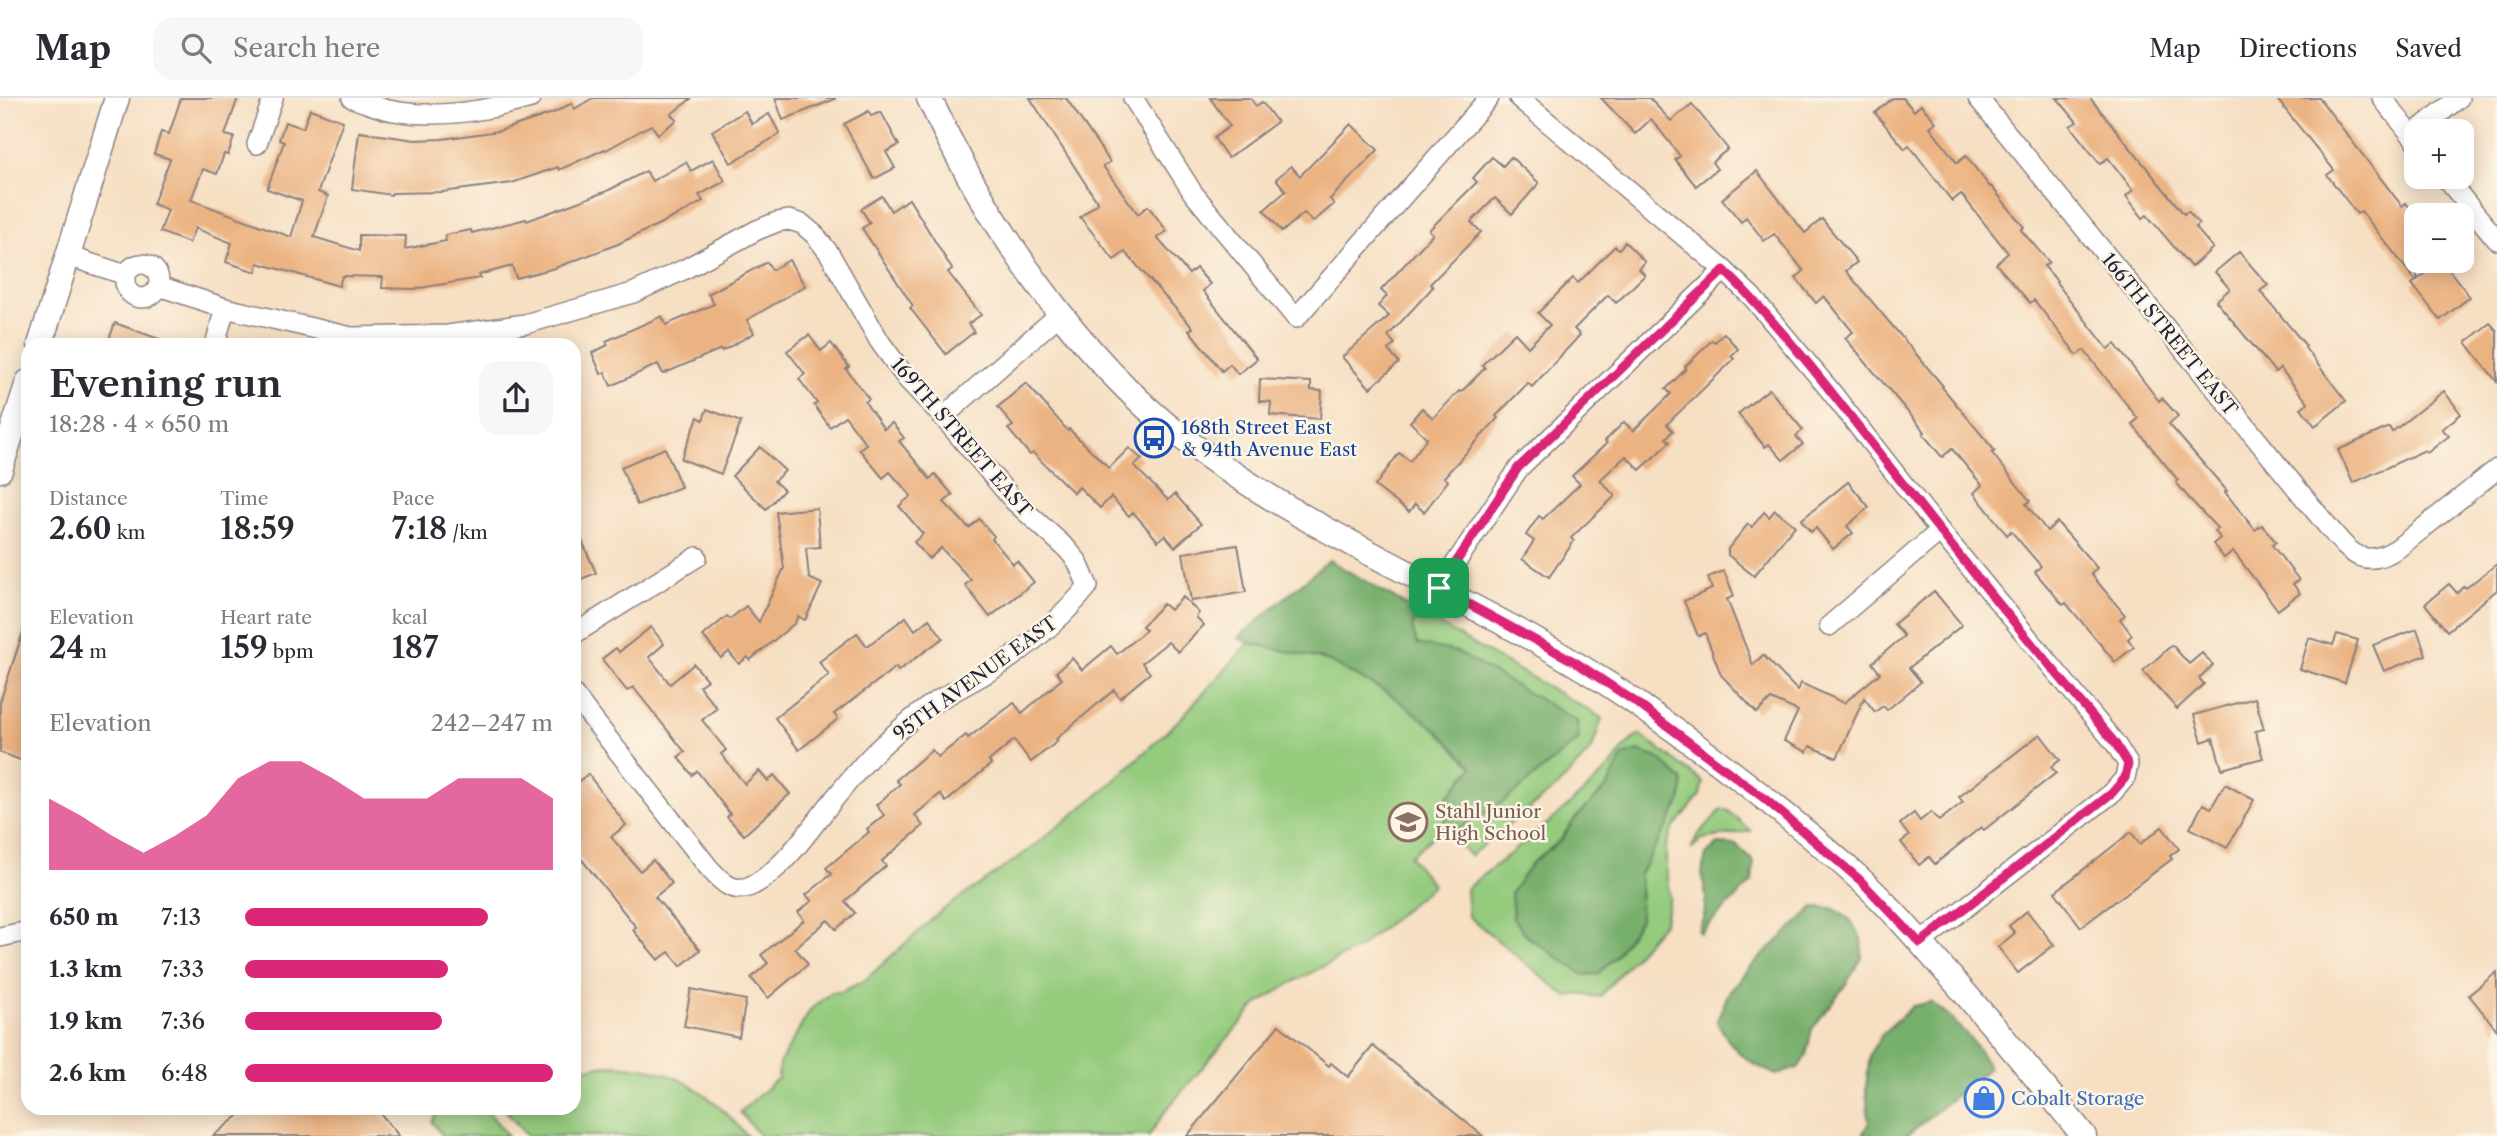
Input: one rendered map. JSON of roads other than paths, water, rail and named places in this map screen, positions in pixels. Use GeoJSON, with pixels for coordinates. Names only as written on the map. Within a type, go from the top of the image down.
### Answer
{"type":"FeatureCollection","features":[{"type":"Feature","properties":{"kind":"street"},"geometry":{"type":"LineString","coordinates":[[42,338],[117,98]]}},
{"type":"Feature","properties":{"kind":"street"},"geometry":{"type":"LineString","coordinates":[[257,144],[272,98]]}},
{"type":"Feature","properties":{"kind":"street"},"geometry":{"type":"LineString","coordinates":[[352,98],[393,111],[426,114],[476,111],[531,98]]}},
{"type":"Feature","properties":{"kind":"street"},"geometry":{"type":"LineString","coordinates":[[929,98],[982,199],[1020,258],[1061,313],[1102,364],[1183,438],[1244,480],[1343,538],[1575,662],[1645,709],[1765,799],[1850,871],[1909,929],[2009,1044],[2084,1136]]}},
{"type":"Feature","properties":{"kind":"street"},"geometry":{"type":"LineString","coordinates":[[1133,98],[1193,193],[1296,318],[1489,98]]}},
{"type":"Feature","properties":{"kind":"street"},"geometry":{"type":"LineString","coordinates":[[1519,98],[1724,270],[1752,297],[2115,743],[2128,764],[2125,778],[2112,793],[1920,943]]}},
{"type":"Feature","properties":{"kind":"street","name":"166TH STREET EAST"},"geometry":{"type":"LineString","coordinates":[[1978,98],[2325,523],[2358,557],[2383,558],[2497,468]]}},
{"type":"Feature","properties":{"kind":"street"},"geometry":{"type":"LineString","coordinates":[[2382,98],[2404,122]]}},
{"type":"Feature","properties":{"kind":"street"},"geometry":{"type":"LineString","coordinates":[[2435,119],[2459,98]]}},
{"type":"Feature","properties":{"kind":"street"},"geometry":{"type":"LineString","coordinates":[[2455,189],[2497,240]]}},
{"type":"Feature","properties":{"kind":"street","name":"169TH STREET EAST"},"geometry":{"type":"LineString","coordinates":[[458,338],[525,324],[632,293],[685,270],[757,230],[789,220],[802,224],[829,253],[880,342],[907,379],[943,417],[998,484],[1067,549],[1077,561],[1088,586]]}},
{"type":"Feature","properties":{"kind":"street"},"geometry":{"type":"LineString","coordinates":[[68,256],[126,275],[127,288],[137,297],[150,296],[159,286],[225,308],[351,337],[384,338]]}},
{"type":"Feature","properties":{"kind":"street"},"geometry":{"type":"LineString","coordinates":[[1439,588],[1518,468],[1724,270]]}},
{"type":"Feature","properties":{"kind":"street"},"geometry":{"type":"LineString","coordinates":[[217,338],[225,308]]}},
{"type":"Feature","properties":{"kind":"street"},"geometry":{"type":"LineString","coordinates":[[943,417],[1061,313]]}},
{"type":"Feature","properties":{"kind":"street"},"geometry":{"type":"LineString","coordinates":[[0,470],[21,404]]}},
{"type":"Feature","properties":{"kind":"street"},"geometry":{"type":"LineString","coordinates":[[1829,626],[1940,531]]}},
{"type":"Feature","properties":{"kind":"street"},"geometry":{"type":"LineString","coordinates":[[581,630],[698,557]]}},
{"type":"Feature","properties":{"kind":"street","name":"95TH AVENUE EAST"},"geometry":{"type":"LineString","coordinates":[[581,704],[722,883],[734,889],[744,889],[772,872],[793,851],[840,792],[906,724],[931,705],[1006,661],[1059,618],[1088,586]]}},
{"type":"Feature","properties":{"kind":"street"},"geometry":{"type":"LineString","coordinates":[[0,937],[21,932]]}},
{"type":"Feature","properties":{"kind":"place","name":"168th Street East & 94th Avenue East"},"geometry":{"type":"Point","coordinates":[1154,438]}},
{"type":"Feature","properties":{"kind":"place","name":"Stahl Junior High School"},"geometry":{"type":"Point","coordinates":[1408,822]}},
{"type":"Feature","properties":{"kind":"place","name":"Cobalt Storage"},"geometry":{"type":"Point","coordinates":[1984,1098]}}]}
